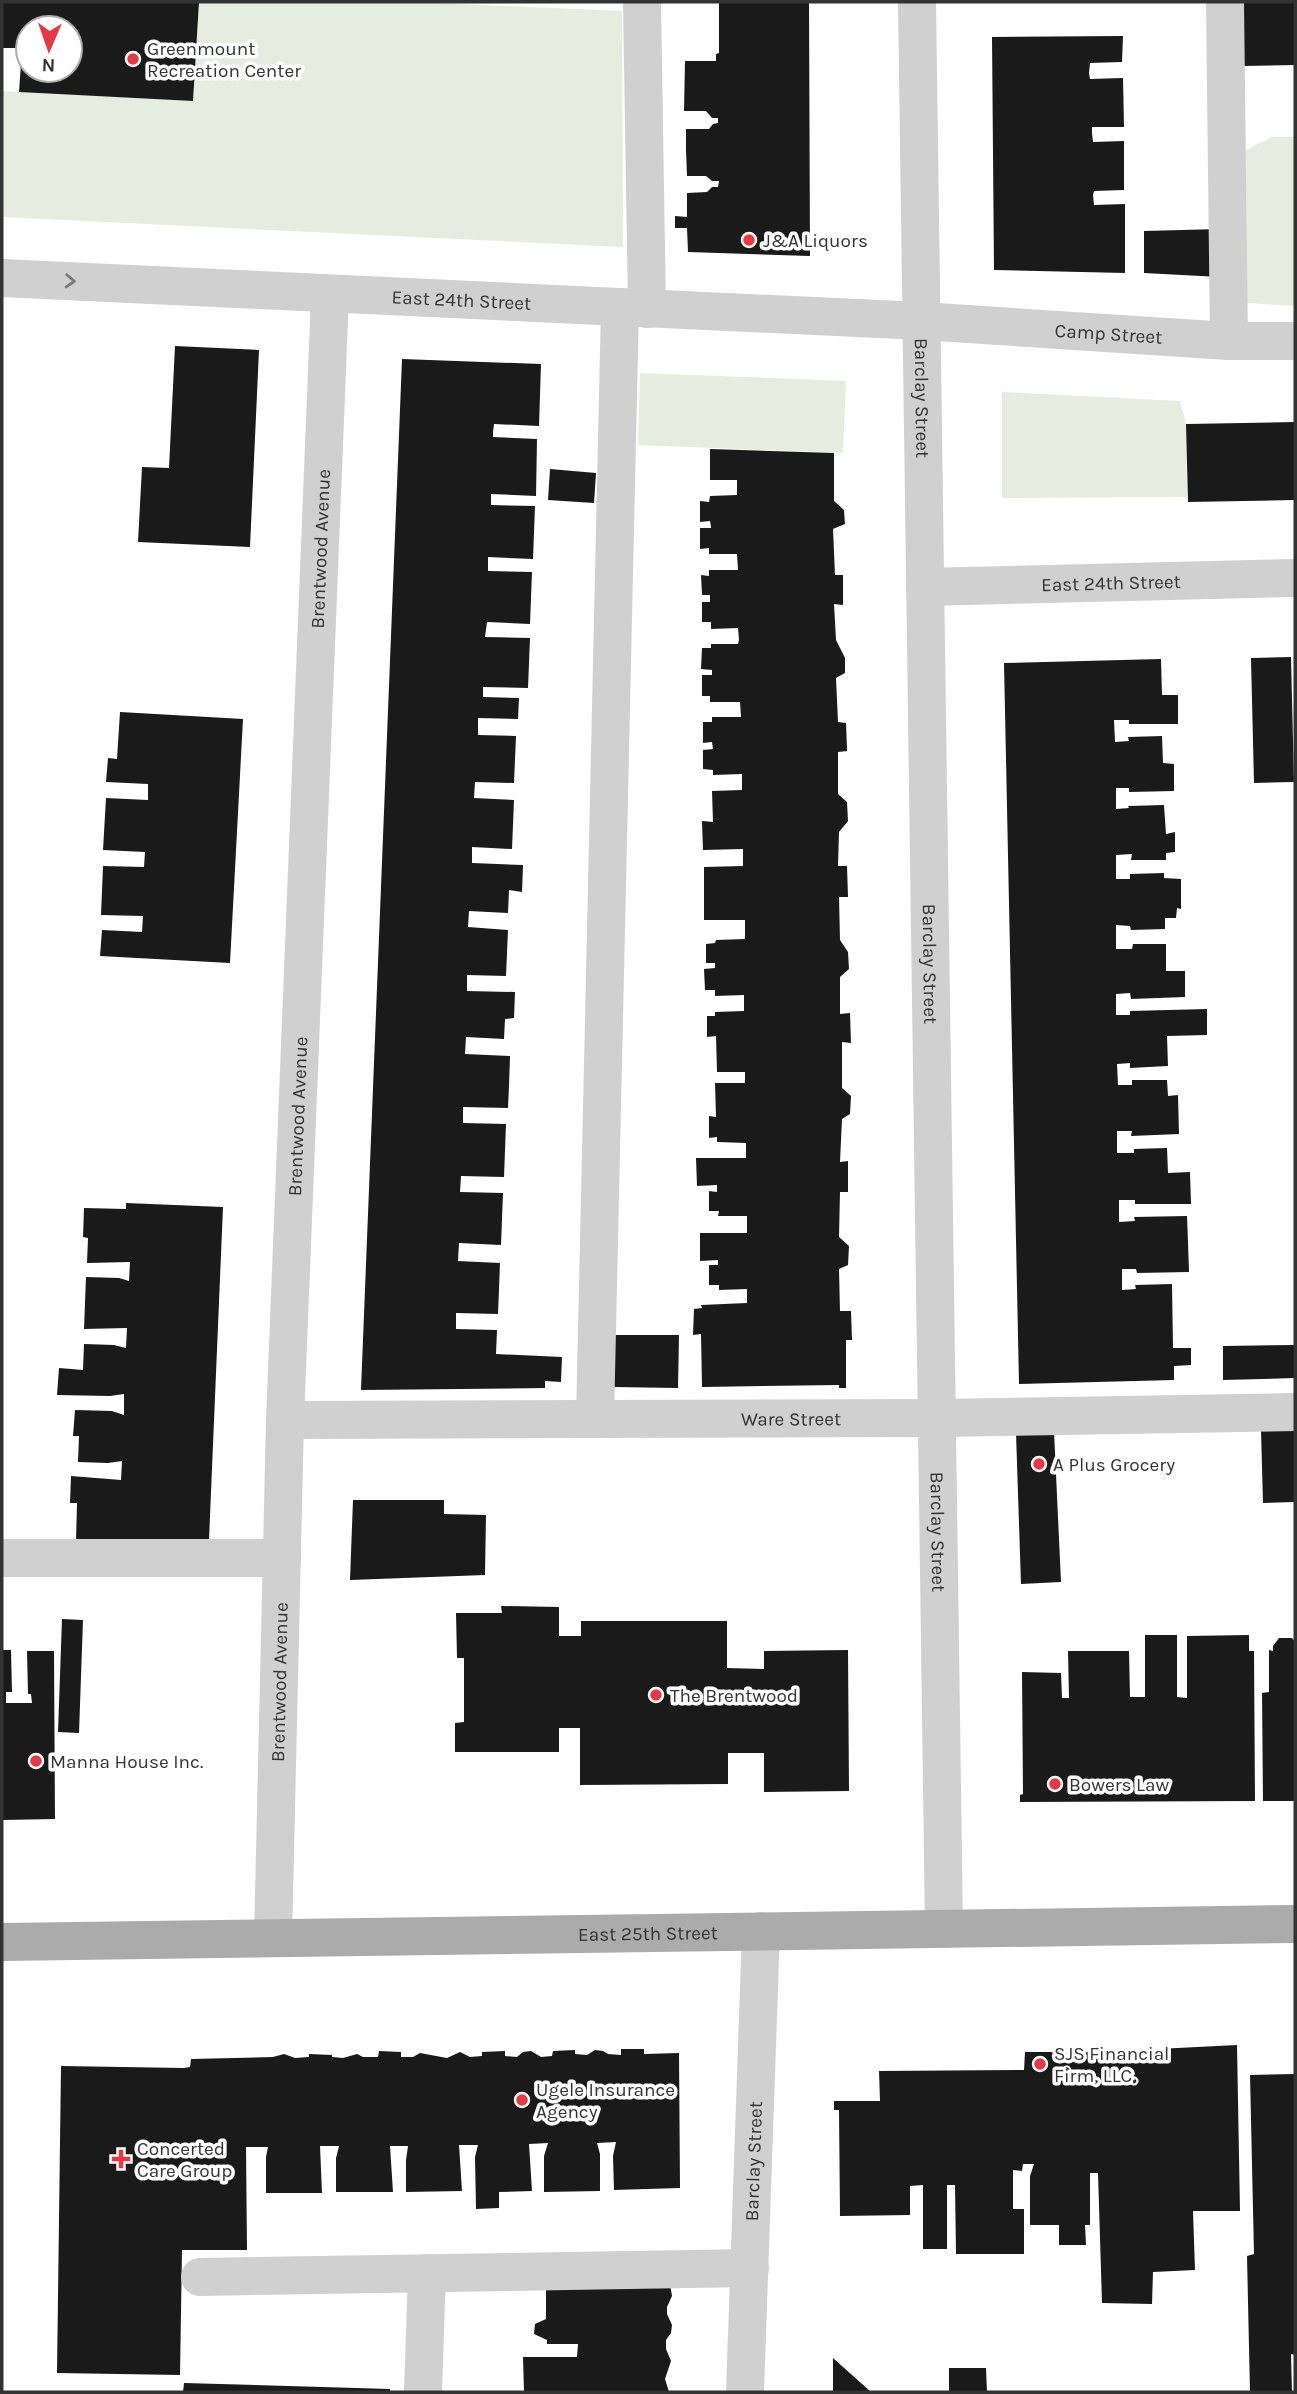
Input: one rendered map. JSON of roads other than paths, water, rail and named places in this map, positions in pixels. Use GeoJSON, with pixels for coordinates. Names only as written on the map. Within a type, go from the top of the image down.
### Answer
{"type":"FeatureCollection","features":[{"type":"Feature","properties":{"kind":"main road","name":"East 25th Street"},"geometry":{"type":"LineString","coordinates":[[2,1942],[1295,1924]]}},
{"type":"Feature","properties":{"kind":"street"},"geometry":{"type":"LineString","coordinates":[[596,1419],[642,2]]}},
{"type":"Feature","properties":{"kind":"street","name":"Barclay Street"},"geometry":{"type":"LineString","coordinates":[[917,2],[944,1928]]}},
{"type":"Feature","properties":{"kind":"street"},"geometry":{"type":"LineString","coordinates":[[1225,2],[1229,341]]}},
{"type":"Feature","properties":{"kind":"street","name":"East 24th Street"},"geometry":{"type":"LineString","coordinates":[[2,278],[921,321]]}},
{"type":"Feature","properties":{"kind":"street","name":"Brentwood Avenue"},"geometry":{"type":"LineString","coordinates":[[273,1938],[285,1420],[330,295]]}},
{"type":"Feature","properties":{"kind":"street","name":"Camp Street"},"geometry":{"type":"LineString","coordinates":[[921,321],[1229,341],[1295,341]]}},
{"type":"Feature","properties":{"kind":"street","name":"East 24th Street"},"geometry":{"type":"LineString","coordinates":[[925,587],[1295,578]]}},
{"type":"Feature","properties":{"kind":"street","name":"Ware Street"},"geometry":{"type":"LineString","coordinates":[[285,1420],[937,1418],[1295,1412]]}},
{"type":"Feature","properties":{"kind":"street"},"geometry":{"type":"LineString","coordinates":[[2,1558],[282,1558]]}},
{"type":"Feature","properties":{"kind":"street","name":"Barclay Street"},"geometry":{"type":"LineString","coordinates":[[745,2392],[761,1931]]}},
{"type":"Feature","properties":{"kind":"street"},"geometry":{"type":"LineString","coordinates":[[200,2277],[750,2269]]}},
{"type":"Feature","properties":{"kind":"street"},"geometry":{"type":"LineString","coordinates":[[423,2392],[427,2273]]}},
{"type":"Feature","properties":{"kind":"place","name":"Greenmount Recreation Center"},"geometry":{"type":"Point","coordinates":[133,59]}},
{"type":"Feature","properties":{"kind":"place","name":"J&A Liquors"},"geometry":{"type":"Point","coordinates":[749,240]}},
{"type":"Feature","properties":{"kind":"place","name":"A Plus Grocery"},"geometry":{"type":"Point","coordinates":[1039,1464]}},
{"type":"Feature","properties":{"kind":"place","name":"The Brentwood"},"geometry":{"type":"Point","coordinates":[656,1695]}},
{"type":"Feature","properties":{"kind":"place","name":"Manna House Inc."},"geometry":{"type":"Point","coordinates":[36,1761]}},
{"type":"Feature","properties":{"kind":"place","name":"Bowers Law"},"geometry":{"type":"Point","coordinates":[1055,1784]}},
{"type":"Feature","properties":{"kind":"place","name":"SJS Financial Firm, LLC."},"geometry":{"type":"Point","coordinates":[1040,2064]}},
{"type":"Feature","properties":{"kind":"place","name":"Ugele Insurance Agency"},"geometry":{"type":"Point","coordinates":[522,2100]}},
{"type":"Feature","properties":{"kind":"place","name":"Concerted Care Group"},"geometry":{"type":"Point","coordinates":[121,2159]}}]}
